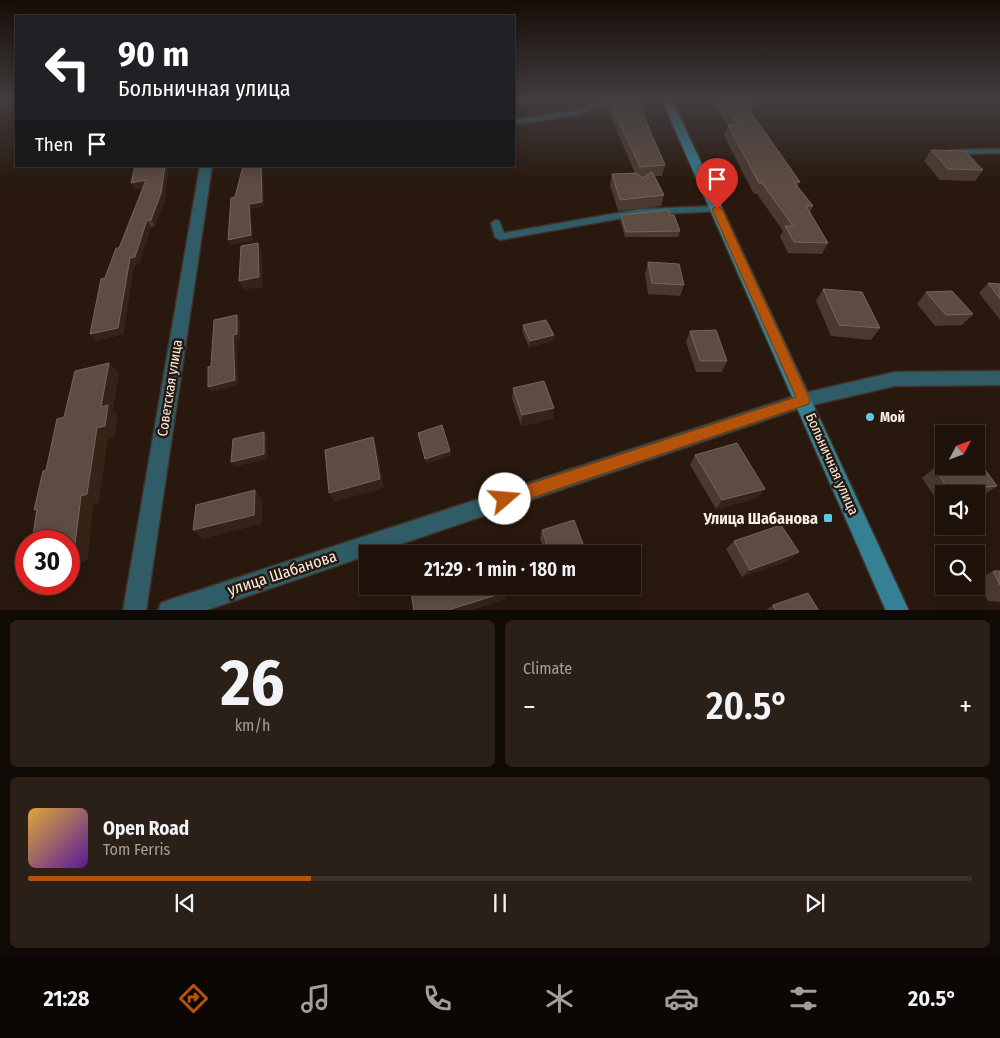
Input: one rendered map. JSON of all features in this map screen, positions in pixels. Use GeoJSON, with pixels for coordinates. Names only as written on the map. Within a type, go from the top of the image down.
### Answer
{"type":"FeatureCollection","features":[{"type":"Feature","properties":{"kind":"street","name":"Больничная улица"},"geometry":{"type":"LineString","coordinates":[[679,128],[898,610]]}},
{"type":"Feature","properties":{"kind":"street","name":"Советская улица"},"geometry":{"type":"LineString","coordinates":[[134,610],[206,167]]}},
{"type":"Feature","properties":{"kind":"street","name":"улица Шабанова"},"geometry":{"type":"LineString","coordinates":[[169,610],[804,400],[895,379],[1000,378]]}},
{"type":"Feature","properties":{"kind":"lane"},"geometry":{"type":"LineString","coordinates":[[946,152],[1000,151]]}},
{"type":"Feature","properties":{"kind":"lane"},"geometry":{"type":"LineString","coordinates":[[496,223],[500,237],[640,212],[717,209]]}},
{"type":"Feature","properties":{"kind":"building"},"geometry":{"type":"Polygon","coordinates":[[[622,128],[649,128],[665,165],[640,167],[622,128]]]}},
{"type":"Feature","properties":{"kind":"building"},"geometry":{"type":"Polygon","coordinates":[[[730,128],[762,128],[800,182],[794,182],[813,206],[806,206],[828,243],[794,242],[785,226],[793,226],[762,183],[759,183],[730,128]]]}},
{"type":"Feature","properties":{"kind":"building"},"geometry":{"type":"Polygon","coordinates":[[[931,150],[965,151],[983,170],[948,169],[931,150]]]}},
{"type":"Feature","properties":{"kind":"building"},"geometry":{"type":"Polygon","coordinates":[[[135,167],[165,167],[161,193],[151,220],[147,220],[135,257],[130,258],[118,328],[90,334],[101,279],[105,278],[116,248],[119,248],[146,180],[131,183],[135,167]]]}},
{"type":"Feature","properties":{"kind":"building"},"geometry":{"type":"Polygon","coordinates":[[[243,167],[261,167],[262,202],[249,204],[251,235],[228,240],[231,198],[235,197],[243,167]]]}},
{"type":"Feature","properties":{"kind":"building"},"geometry":{"type":"Polygon","coordinates":[[[652,172],[664,195],[620,200],[612,174],[637,173],[642,178],[652,172]]]}},
{"type":"Feature","properties":{"kind":"building"},"geometry":{"type":"Polygon","coordinates":[[[668,210],[670,215],[674,215],[680,231],[626,232],[621,215],[668,210]]]}},
{"type":"Feature","properties":{"kind":"building"},"geometry":{"type":"Polygon","coordinates":[[[258,243],[259,277],[239,281],[241,246],[258,243]]]}},
{"type":"Feature","properties":{"kind":"building"},"geometry":{"type":"Polygon","coordinates":[[[648,262],[679,264],[684,285],[652,283],[648,262]]]}},
{"type":"Feature","properties":{"kind":"building"},"geometry":{"type":"Polygon","coordinates":[[[988,283],[1000,284],[1000,299],[988,283]]]}},
{"type":"Feature","properties":{"kind":"building"},"geometry":{"type":"Polygon","coordinates":[[[823,289],[862,292],[880,328],[839,325],[823,289]]]}},
{"type":"Feature","properties":{"kind":"building"},"geometry":{"type":"Polygon","coordinates":[[[952,291],[973,314],[946,315],[926,292],[952,291]]]}},
{"type":"Feature","properties":{"kind":"building"},"geometry":{"type":"Polygon","coordinates":[[[237,315],[237,334],[233,335],[235,380],[208,387],[208,367],[211,366],[214,320],[237,315]]]}},
{"type":"Feature","properties":{"kind":"building"},"geometry":{"type":"Polygon","coordinates":[[[546,320],[554,335],[530,341],[523,325],[546,320]]]}},
{"type":"Feature","properties":{"kind":"building"},"geometry":{"type":"Polygon","coordinates":[[[716,330],[727,361],[700,361],[690,331],[716,330]]]}},
{"type":"Feature","properties":{"kind":"building"},"geometry":{"type":"Polygon","coordinates":[[[109,363],[101,407],[108,405],[105,426],[97,428],[87,494],[81,496],[77,530],[34,530],[37,509],[34,510],[43,471],[46,470],[57,419],[64,417],[75,371],[109,363]]]}},
{"type":"Feature","properties":{"kind":"building"},"geometry":{"type":"Polygon","coordinates":[[[544,381],[554,408],[522,415],[513,388],[544,381]]]}},
{"type":"Feature","properties":{"kind":"building"},"geometry":{"type":"Polygon","coordinates":[[[442,425],[450,451],[425,459],[418,433],[442,425]]]}},
{"type":"Feature","properties":{"kind":"building"},"geometry":{"type":"Polygon","coordinates":[[[264,432],[264,454],[231,462],[233,439],[264,432]]]}},
{"type":"Feature","properties":{"kind":"building"},"geometry":{"type":"Polygon","coordinates":[[[373,437],[380,479],[329,493],[325,450],[373,437]]]}},
{"type":"Feature","properties":{"kind":"building"},"geometry":{"type":"Polygon","coordinates":[[[737,443],[765,489],[722,500],[695,455],[737,443]]]}},
{"type":"Feature","properties":{"kind":"building"},"geometry":{"type":"Polygon","coordinates":[[[985,470],[997,486],[985,487],[985,485],[946,485],[939,475],[985,475],[985,470]]]}},
{"type":"Feature","properties":{"kind":"building"},"geometry":{"type":"Polygon","coordinates":[[[255,490],[254,515],[193,530],[196,505],[255,490]]]}},
{"type":"Feature","properties":{"kind":"building"},"geometry":{"type":"Polygon","coordinates":[[[574,520],[583,545],[547,545],[542,530],[574,520]]]}},
{"type":"Feature","properties":{"kind":"building"},"geometry":{"type":"Polygon","coordinates":[[[781,525],[799,552],[750,570],[734,541],[781,525]]]}},
{"type":"Feature","properties":{"kind":"building"},"geometry":{"type":"Polygon","coordinates":[[[993,571],[1000,571],[1000,585],[993,571]]]}},
{"type":"Feature","properties":{"kind":"building"},"geometry":{"type":"Polygon","coordinates":[[[808,593],[818,610],[776,610],[773,605],[808,593]]]}},
{"type":"Feature","properties":{"kind":"building"},"geometry":{"type":"Polygon","coordinates":[[[411,595],[496,595],[448,610],[414,610],[411,595]]]}},
{"type":"Feature","properties":{"kind":"place","name":"Мой"},"geometry":{"type":"Point","coordinates":[870,417]}},
{"type":"Feature","properties":{"kind":"place","name":"Улица Шабанова"},"geometry":{"type":"Point","coordinates":[828,518]}},
{"type":"Feature","properties":{"kind":"route"},"geometry":{"type":"LineString","coordinates":[[505,499],[804,400],[717,209]]}}]}
